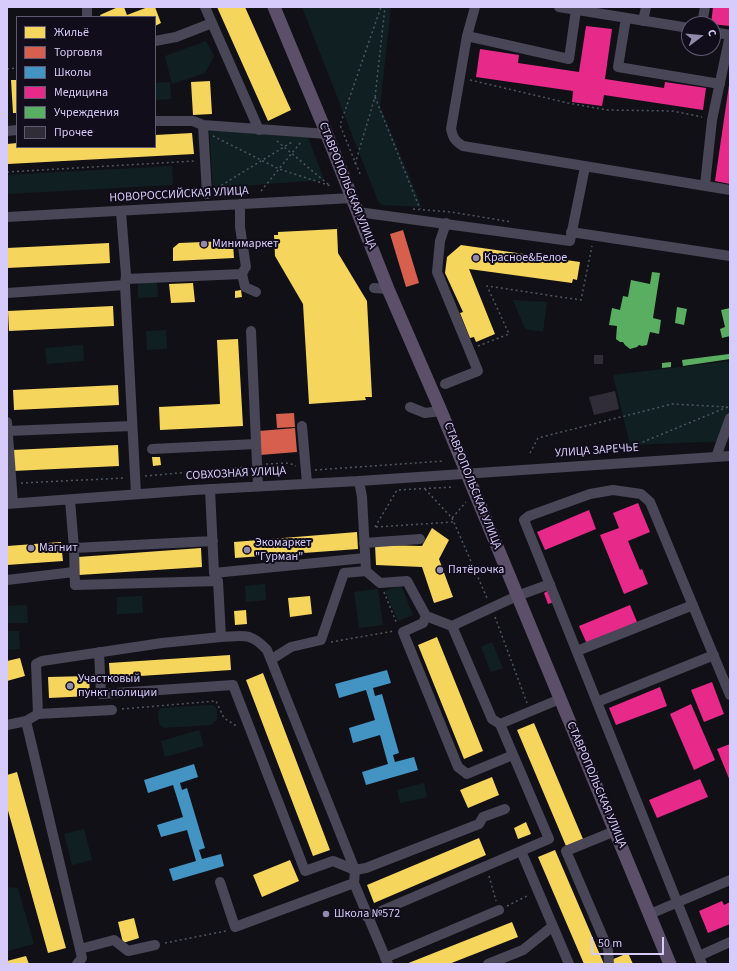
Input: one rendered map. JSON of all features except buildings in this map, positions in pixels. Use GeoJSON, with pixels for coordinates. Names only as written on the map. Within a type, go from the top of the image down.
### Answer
{"type":"FeatureCollection","features":[{"type":"Feature","properties":{"kind":"main road","name":"СТАВРОПОЛЬСКАЯ УЛИЦА"},"geometry":{"type":"LineString","coordinates":[[274,7],[327,134],[388,288],[441,411],[670,964]]}},
{"type":"Feature","properties":{"kind":"street"},"geometry":{"type":"LineString","coordinates":[[205,7],[263,130]]}},
{"type":"Feature","properties":{"kind":"street"},"geometry":{"type":"LineString","coordinates":[[475,7],[467,36],[452,128],[454,139],[457,142],[463,146],[730,190]]}},
{"type":"Feature","properties":{"kind":"street"},"geometry":{"type":"LineString","coordinates":[[559,7],[681,27]]}},
{"type":"Feature","properties":{"kind":"street"},"geometry":{"type":"LineString","coordinates":[[643,21],[646,7]]}},
{"type":"Feature","properties":{"kind":"street"},"geometry":{"type":"LineString","coordinates":[[467,36],[569,59],[576,10]]}},
{"type":"Feature","properties":{"kind":"street"},"geometry":{"type":"LineString","coordinates":[[626,18],[618,67],[720,84]]}},
{"type":"Feature","properties":{"kind":"street"},"geometry":{"type":"LineString","coordinates":[[156,41],[176,37],[212,23]]}},
{"type":"Feature","properties":{"kind":"street"},"geometry":{"type":"LineString","coordinates":[[705,185],[712,120],[730,35],[721,33]]}},
{"type":"Feature","properties":{"kind":"street"},"geometry":{"type":"LineString","coordinates":[[156,121],[192,121],[203,128],[327,134]]}},
{"type":"Feature","properties":{"kind":"street"},"geometry":{"type":"LineString","coordinates":[[203,128],[207,194]]}},
{"type":"Feature","properties":{"kind":"street"},"geometry":{"type":"LineString","coordinates":[[358,212],[570,241],[585,167]]}},
{"type":"Feature","properties":{"kind":"street","name":"НОВОРОССИЙСКАЯ УЛИЦА"},"geometry":{"type":"LineString","coordinates":[[7,217],[121,212],[352,198]]}},
{"type":"Feature","properties":{"kind":"street"},"geometry":{"type":"LineString","coordinates":[[240,204],[240,227],[246,269],[245,287],[256,292]]}},
{"type":"Feature","properties":{"kind":"street"},"geometry":{"type":"LineString","coordinates":[[121,212],[136,494]]}},
{"type":"Feature","properties":{"kind":"street"},"geometry":{"type":"LineString","coordinates":[[445,384],[478,371],[437,272],[440,241],[446,223]]}},
{"type":"Feature","properties":{"kind":"street"},"geometry":{"type":"LineString","coordinates":[[571,232],[730,256]]}},
{"type":"Feature","properties":{"kind":"street"},"geometry":{"type":"LineString","coordinates":[[7,293],[246,269]]}},
{"type":"Feature","properties":{"kind":"street"},"geometry":{"type":"LineString","coordinates":[[374,288],[388,288]]}},
{"type":"Feature","properties":{"kind":"street"},"geometry":{"type":"LineString","coordinates":[[251,331],[258,486]]}},
{"type":"Feature","properties":{"kind":"street"},"geometry":{"type":"LineString","coordinates":[[410,407],[425,414],[441,411]]}},
{"type":"Feature","properties":{"kind":"street"},"geometry":{"type":"LineString","coordinates":[[716,457],[730,418]]}},
{"type":"Feature","properties":{"kind":"street"},"geometry":{"type":"LineString","coordinates":[[10,503],[12,484],[7,427],[132,426]]}},
{"type":"Feature","properties":{"kind":"street"},"geometry":{"type":"LineString","coordinates":[[302,426],[306,483]]}},
{"type":"Feature","properties":{"kind":"street"},"geometry":{"type":"LineString","coordinates":[[152,449],[256,444]]}},
{"type":"Feature","properties":{"kind":"street","name":"УЛИЦА ЗАРЕЧЬЕ"},"geometry":{"type":"LineString","coordinates":[[466,474],[730,456]]}},
{"type":"Feature","properties":{"kind":"street","name":"СОВХОЗНАЯ УЛИЦА"},"geometry":{"type":"LineString","coordinates":[[10,503],[210,489],[466,474]]}},
{"type":"Feature","properties":{"kind":"street"},"geometry":{"type":"LineString","coordinates":[[359,481],[366,571],[380,583],[407,581],[426,616],[452,626],[492,719],[500,724],[549,839],[367,917]]}},
{"type":"Feature","properties":{"kind":"street"},"geometry":{"type":"LineString","coordinates":[[210,489],[221,637]]}},
{"type":"Feature","properties":{"kind":"street"},"geometry":{"type":"LineString","coordinates":[[730,695],[694,605],[650,502],[641,494],[613,490],[590,494],[529,516],[524,520],[700,960],[730,942]]}},
{"type":"Feature","properties":{"kind":"street"},"geometry":{"type":"LineString","coordinates":[[70,500],[75,585],[216,577],[365,558]]}},
{"type":"Feature","properties":{"kind":"street"},"geometry":{"type":"LineString","coordinates":[[364,542],[420,539]]}},
{"type":"Feature","properties":{"kind":"street"},"geometry":{"type":"LineString","coordinates":[[74,548],[213,541]]}},
{"type":"Feature","properties":{"kind":"street"},"geometry":{"type":"LineString","coordinates":[[272,659],[291,647],[321,640],[344,573],[366,571]]}},
{"type":"Feature","properties":{"kind":"street"},"geometry":{"type":"LineString","coordinates":[[7,580],[74,572]]}},
{"type":"Feature","properties":{"kind":"street"},"geometry":{"type":"LineString","coordinates":[[452,626],[517,596],[550,584]]}},
{"type":"Feature","properties":{"kind":"street"},"geometry":{"type":"LineString","coordinates":[[577,651],[694,605]]}},
{"type":"Feature","properties":{"kind":"street"},"geometry":{"type":"LineString","coordinates":[[426,616],[423,623],[404,632],[458,767],[467,774],[513,755]]}},
{"type":"Feature","properties":{"kind":"street"},"geometry":{"type":"LineString","coordinates":[[38,714],[36,664],[99,652],[162,643],[221,637],[249,636],[259,641],[267,650],[272,659],[354,870],[354,883],[367,917],[387,961],[499,910]]}},
{"type":"Feature","properties":{"kind":"street"},"geometry":{"type":"LineString","coordinates":[[99,652],[102,694],[233,685],[305,871],[333,861],[354,870],[366,868],[479,824],[483,817],[505,809]]}},
{"type":"Feature","properties":{"kind":"street"},"geometry":{"type":"LineString","coordinates":[[597,702],[714,655]]}},
{"type":"Feature","properties":{"kind":"street"},"geometry":{"type":"LineString","coordinates":[[500,724],[560,699]]}},
{"type":"Feature","properties":{"kind":"street"},"geometry":{"type":"LineString","coordinates":[[7,725],[26,721],[38,714],[112,710]]}},
{"type":"Feature","properties":{"kind":"street"},"geometry":{"type":"LineString","coordinates":[[26,721],[82,958],[77,964]]}},
{"type":"Feature","properties":{"kind":"street"},"geometry":{"type":"LineString","coordinates":[[609,964],[608,949],[566,852],[615,831]]}},
{"type":"Feature","properties":{"kind":"street"},"geometry":{"type":"LineString","coordinates":[[521,852],[569,964]]}},
{"type":"Feature","properties":{"kind":"street"},"geometry":{"type":"LineString","coordinates":[[650,914],[730,880]]}},
{"type":"Feature","properties":{"kind":"street"},"geometry":{"type":"LineString","coordinates":[[220,882],[235,927],[354,883]]}},
{"type":"Feature","properties":{"kind":"street"},"geometry":{"type":"LineString","coordinates":[[488,964],[523,950],[553,926]]}},
{"type":"Feature","properties":{"kind":"street"},"geometry":{"type":"LineString","coordinates":[[80,949],[114,940],[128,951],[155,945]]}},
{"type":"Feature","properties":{"kind":"path"},"geometry":{"type":"LineString","coordinates":[[360,174],[340,125],[381,7]]}},
{"type":"Feature","properties":{"kind":"path"},"geometry":{"type":"LineString","coordinates":[[355,164],[375,97],[385,7]]}},
{"type":"Feature","properties":{"kind":"path"},"geometry":{"type":"LineString","coordinates":[[460,77],[568,103],[607,110],[673,111],[712,120]]}},
{"type":"Feature","properties":{"kind":"path"},"geometry":{"type":"LineString","coordinates":[[375,97],[420,209]]}},
{"type":"Feature","properties":{"kind":"path"},"geometry":{"type":"LineString","coordinates":[[203,128],[280,169],[331,186],[263,130]]}},
{"type":"Feature","properties":{"kind":"path"},"geometry":{"type":"LineString","coordinates":[[207,194],[308,133]]}},
{"type":"Feature","properties":{"kind":"path"},"geometry":{"type":"LineString","coordinates":[[261,192],[308,133]]}},
{"type":"Feature","properties":{"kind":"path"},"geometry":{"type":"LineString","coordinates":[[7,172],[204,160]]}},
{"type":"Feature","properties":{"kind":"path"},"geometry":{"type":"LineString","coordinates":[[412,209],[451,212],[519,223]]}},
{"type":"Feature","properties":{"kind":"path"},"geometry":{"type":"LineString","coordinates":[[469,349],[509,334],[486,286],[581,300],[594,236]]}},
{"type":"Feature","properties":{"kind":"path"},"geometry":{"type":"LineString","coordinates":[[530,454],[538,438],[672,404],[729,406]]}},
{"type":"Feature","properties":{"kind":"path"},"geometry":{"type":"LineString","coordinates":[[638,444],[729,406]]}},
{"type":"Feature","properties":{"kind":"path"},"geometry":{"type":"LineString","coordinates":[[12,484],[135,477],[237,469],[257,465],[289,463],[305,471],[444,461]]}},
{"type":"Feature","properties":{"kind":"path"},"geometry":{"type":"LineString","coordinates":[[374,527],[398,490],[454,487]]}},
{"type":"Feature","properties":{"kind":"path"},"geometry":{"type":"LineString","coordinates":[[425,489],[452,518],[491,608],[531,711]]}},
{"type":"Feature","properties":{"kind":"path"},"geometry":{"type":"LineString","coordinates":[[452,518],[469,498]]}},
{"type":"Feature","properties":{"kind":"path"},"geometry":{"type":"LineString","coordinates":[[363,528],[453,522]]}},
{"type":"Feature","properties":{"kind":"path"},"geometry":{"type":"LineString","coordinates":[[321,640],[322,644],[400,630],[380,583]]}},
{"type":"Feature","properties":{"kind":"path"},"geometry":{"type":"LineString","coordinates":[[112,710],[149,705],[216,701],[224,718],[253,736]]}},
{"type":"Feature","properties":{"kind":"path"},"geometry":{"type":"LineString","coordinates":[[486,867],[499,910],[538,891]]}},
{"type":"Feature","properties":{"kind":"path"},"geometry":{"type":"LineString","coordinates":[[155,945],[223,932],[235,927]]}},
{"type":"Feature","properties":{"kind":"shaded area"},"geometry":{"type":"Polygon","coordinates":[[[302,7],[391,7],[380,106],[422,207],[382,205],[378,201],[302,7]]]}},
{"type":"Feature","properties":{"kind":"shaded area"},"geometry":{"type":"Polygon","coordinates":[[[206,41],[214,56],[205,73],[172,84],[165,56],[206,41]]]}},
{"type":"Feature","properties":{"kind":"shaded area"},"geometry":{"type":"Polygon","coordinates":[[[170,82],[171,99],[156,100],[156,83],[170,82]]]}},
{"type":"Feature","properties":{"kind":"shaded area"},"geometry":{"type":"Polygon","coordinates":[[[209,128],[308,137],[324,180],[213,188],[209,128]]]}},
{"type":"Feature","properties":{"kind":"shaded area"},"geometry":{"type":"Polygon","coordinates":[[[172,166],[173,185],[7,194],[7,175],[172,166]]]}},
{"type":"Feature","properties":{"kind":"shaded area"},"geometry":{"type":"Polygon","coordinates":[[[157,282],[158,297],[138,298],[138,283],[157,282]]]}},
{"type":"Feature","properties":{"kind":"shaded area"},"geometry":{"type":"Polygon","coordinates":[[[513,300],[547,302],[543,332],[525,329],[513,300]]]}},
{"type":"Feature","properties":{"kind":"shaded area"},"geometry":{"type":"Polygon","coordinates":[[[166,330],[167,349],[147,350],[146,331],[166,330]]]}},
{"type":"Feature","properties":{"kind":"shaded area"},"geometry":{"type":"Polygon","coordinates":[[[83,345],[84,361],[47,364],[45,348],[83,345]]]}},
{"type":"Feature","properties":{"kind":"shaded area"},"geometry":{"type":"Polygon","coordinates":[[[730,361],[730,441],[630,445],[613,375],[730,361]]]}},
{"type":"Feature","properties":{"kind":"shaded area"},"geometry":{"type":"Polygon","coordinates":[[[265,584],[266,600],[246,602],[245,586],[265,584]]]}},
{"type":"Feature","properties":{"kind":"shaded area"},"geometry":{"type":"Polygon","coordinates":[[[401,585],[413,615],[398,621],[385,591],[401,585]]]}},
{"type":"Feature","properties":{"kind":"shaded area"},"geometry":{"type":"Polygon","coordinates":[[[378,589],[383,625],[359,628],[354,592],[378,589]]]}},
{"type":"Feature","properties":{"kind":"shaded area"},"geometry":{"type":"Polygon","coordinates":[[[142,596],[143,613],[117,614],[117,597],[142,596]]]}},
{"type":"Feature","properties":{"kind":"shaded area"},"geometry":{"type":"Polygon","coordinates":[[[27,605],[28,623],[7,623],[7,606],[27,605]]]}},
{"type":"Feature","properties":{"kind":"shaded area"},"geometry":{"type":"Polygon","coordinates":[[[7,631],[19,631],[20,649],[7,650],[7,631]]]}},
{"type":"Feature","properties":{"kind":"shaded area"},"geometry":{"type":"Polygon","coordinates":[[[492,642],[503,668],[491,672],[481,647],[492,642]]]}},
{"type":"Feature","properties":{"kind":"shaded area"},"geometry":{"type":"Polygon","coordinates":[[[213,705],[217,709],[217,720],[211,725],[164,728],[159,724],[158,712],[161,708],[213,705]]]}},
{"type":"Feature","properties":{"kind":"shaded area"},"geometry":{"type":"Polygon","coordinates":[[[199,730],[204,746],[165,757],[161,741],[199,730]]]}},
{"type":"Feature","properties":{"kind":"shaded area"},"geometry":{"type":"Polygon","coordinates":[[[424,783],[427,797],[400,803],[397,790],[424,783]]]}},
{"type":"Feature","properties":{"kind":"shaded area"},"geometry":{"type":"Polygon","coordinates":[[[84,829],[92,860],[72,865],[64,834],[84,829]]]}},
{"type":"Feature","properties":{"kind":"shaded area"},"geometry":{"type":"Polygon","coordinates":[[[7,887],[18,888],[34,944],[7,951],[7,887]]]}},
{"type":"Feature","properties":{"kind":"place","name":"Минимаркет"},"geometry":{"type":"Point","coordinates":[204,244]}},
{"type":"Feature","properties":{"kind":"place","name":"Красное&Белое"},"geometry":{"type":"Point","coordinates":[476,258]}},
{"type":"Feature","properties":{"kind":"place","name":"Магнит"},"geometry":{"type":"Point","coordinates":[31,548]}},
{"type":"Feature","properties":{"kind":"place","name":"Экомаркет \"Гурман\""},"geometry":{"type":"Point","coordinates":[247,550]}},
{"type":"Feature","properties":{"kind":"place","name":"Пятёрочка"},"geometry":{"type":"Point","coordinates":[440,570]}},
{"type":"Feature","properties":{"kind":"place","name":"Участковый пункт полиции"},"geometry":{"type":"Point","coordinates":[70,686]}},
{"type":"Feature","properties":{"kind":"place","name":"Школа №572"},"geometry":{"type":"Point","coordinates":[326,914]}}]}
